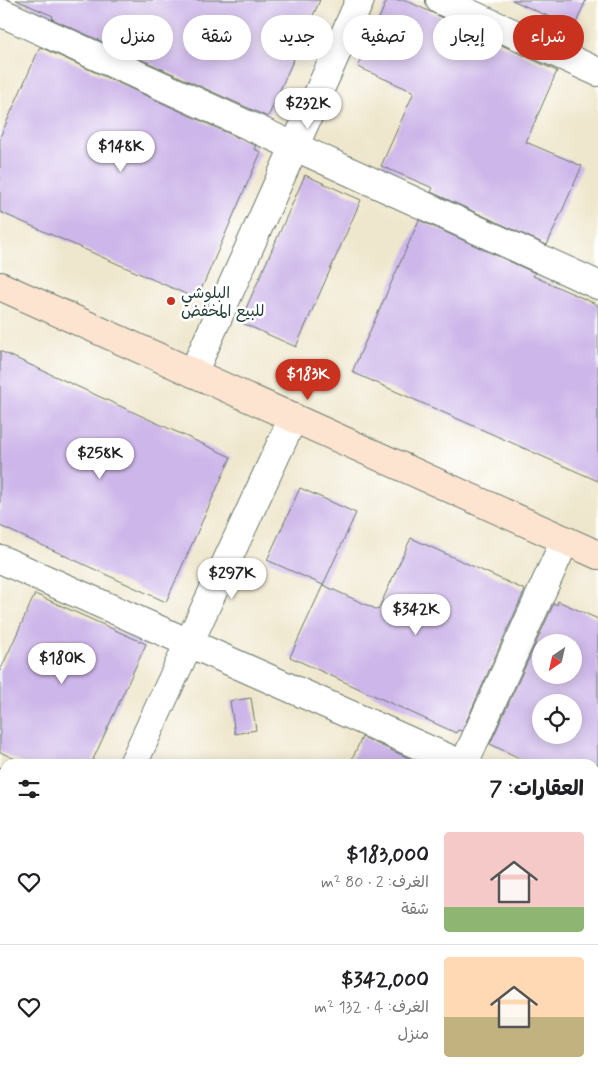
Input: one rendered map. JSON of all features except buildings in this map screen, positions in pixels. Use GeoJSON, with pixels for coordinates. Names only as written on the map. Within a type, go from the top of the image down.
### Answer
{"type":"FeatureCollection","features":[{"type":"Feature","properties":{"kind":"street"},"geometry":{"type":"LineString","coordinates":[[193,373],[360,0]]}},
{"type":"Feature","properties":{"kind":"street"},"geometry":{"type":"LineString","coordinates":[[440,0],[598,72]]}},
{"type":"Feature","properties":{"kind":"street"},"geometry":{"type":"LineString","coordinates":[[0,12],[598,285]]}},
{"type":"Feature","properties":{"kind":"street"},"geometry":{"type":"LineString","coordinates":[[0,286],[598,555]]}},
{"type":"Feature","properties":{"kind":"street"},"geometry":{"type":"LineString","coordinates":[[135,759],[293,418]]}},
{"type":"Feature","properties":{"kind":"street"},"geometry":{"type":"LineString","coordinates":[[465,759],[565,540]]}},
{"type":"Feature","properties":{"kind":"street"},"geometry":{"type":"LineString","coordinates":[[0,559],[452,759]]}},
{"type":"Feature","properties":{"kind":"place","name":"البلوشي للبيع المخفض"},"geometry":{"type":"Point","coordinates":[171,301]}}]}
